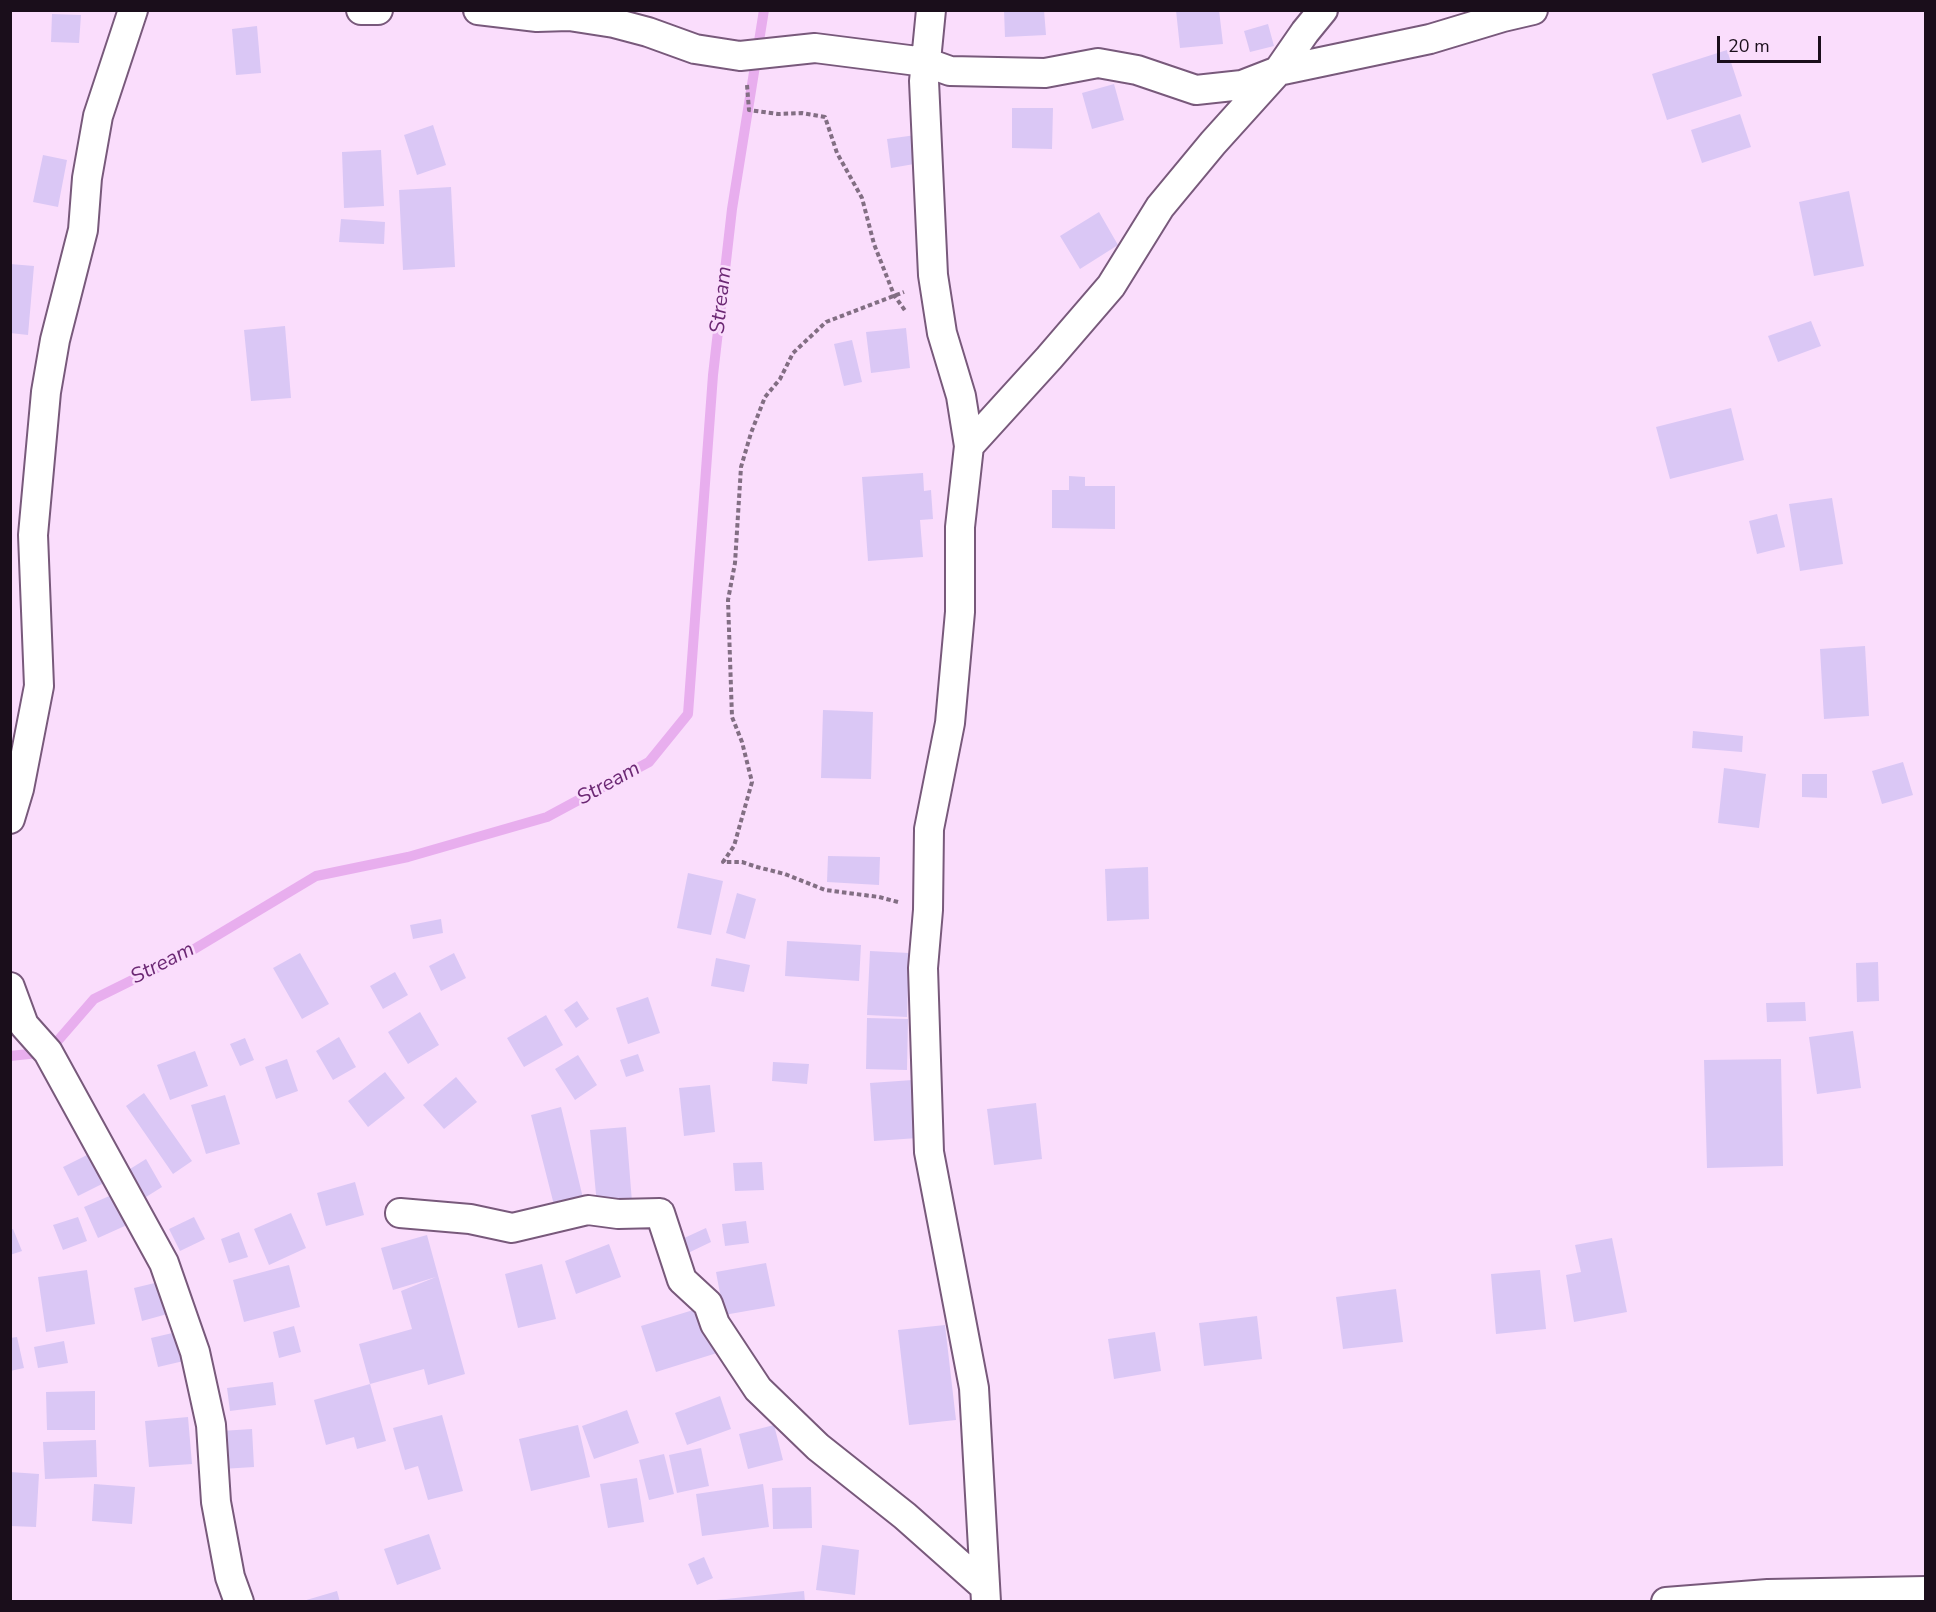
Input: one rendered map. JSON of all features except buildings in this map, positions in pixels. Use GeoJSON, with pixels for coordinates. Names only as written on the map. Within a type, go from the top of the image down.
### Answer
{"type":"FeatureCollection","features":[{"type":"Feature","properties":{"kind":"street"},"geometry":{"type":"LineString","coordinates":[[10,819],[19,789],[39,686],[33,535],[46,392],[55,340],[83,230],[87,178],[98,116],[133,10]]}},
{"type":"Feature","properties":{"kind":"street"},"geometry":{"type":"LineString","coordinates":[[362,10],[378,10]]}},
{"type":"Feature","properties":{"kind":"street"},"geometry":{"type":"LineString","coordinates":[[478,10],[537,17],[569,16],[614,23],[648,32],[695,49],[740,56],[815,48],[925,62],[950,71],[1045,73],[1098,63],[1137,70],[1196,90],[1242,85],[1278,71],[1430,39],[1533,10]]}},
{"type":"Feature","properties":{"kind":"street"},"geometry":{"type":"LineString","coordinates":[[931,10],[925,62],[933,275],[942,333],[961,396],[969,446],[960,527],[959,624],[950,723],[929,829],[928,910],[922,968],[929,1152],[974,1388],[985,1594]]}},
{"type":"Feature","properties":{"kind":"street"},"geometry":{"type":"LineString","coordinates":[[969,446],[1111,286],[1160,207],[1213,143],[1278,71],[1323,10]]}},
{"type":"Feature","properties":{"kind":"street"},"geometry":{"type":"LineString","coordinates":[[10,987],[24,1025],[48,1052],[164,1263],[195,1352],[211,1425],[216,1502],[230,1577],[239,1602]]}},
{"type":"Feature","properties":{"kind":"street"},"geometry":{"type":"LineString","coordinates":[[400,1213],[470,1219],[512,1228],[588,1210],[618,1214],[660,1214],[682,1280],[708,1304],[715,1324],[758,1389],[818,1448],[905,1516],[985,1594]]}},
{"type":"Feature","properties":{"kind":"street"},"geometry":{"type":"LineString","coordinates":[[1666,1602],[1768,1594],[1926,1591]]}},
{"type":"Feature","properties":{"kind":"path"},"geometry":{"type":"LineString","coordinates":[[740,56],[746,73],[749,110],[778,114],[802,113],[825,117],[837,153],[862,198],[874,244],[894,295],[826,322],[793,353],[780,379],[765,397],[741,467],[735,562],[728,600],[730,689],[732,717],[742,742],[752,782],[734,846],[723,862],[742,861],[785,874],[825,890],[879,897],[928,910]]}},
{"type":"Feature","properties":{"kind":"waterway","name":"Stream"},"geometry":{"type":"LineString","coordinates":[[10,1056],[48,1052],[94,999],[191,951],[316,876],[408,857],[547,817],[649,762],[688,714],[713,375],[732,209],[764,10]]}}]}
